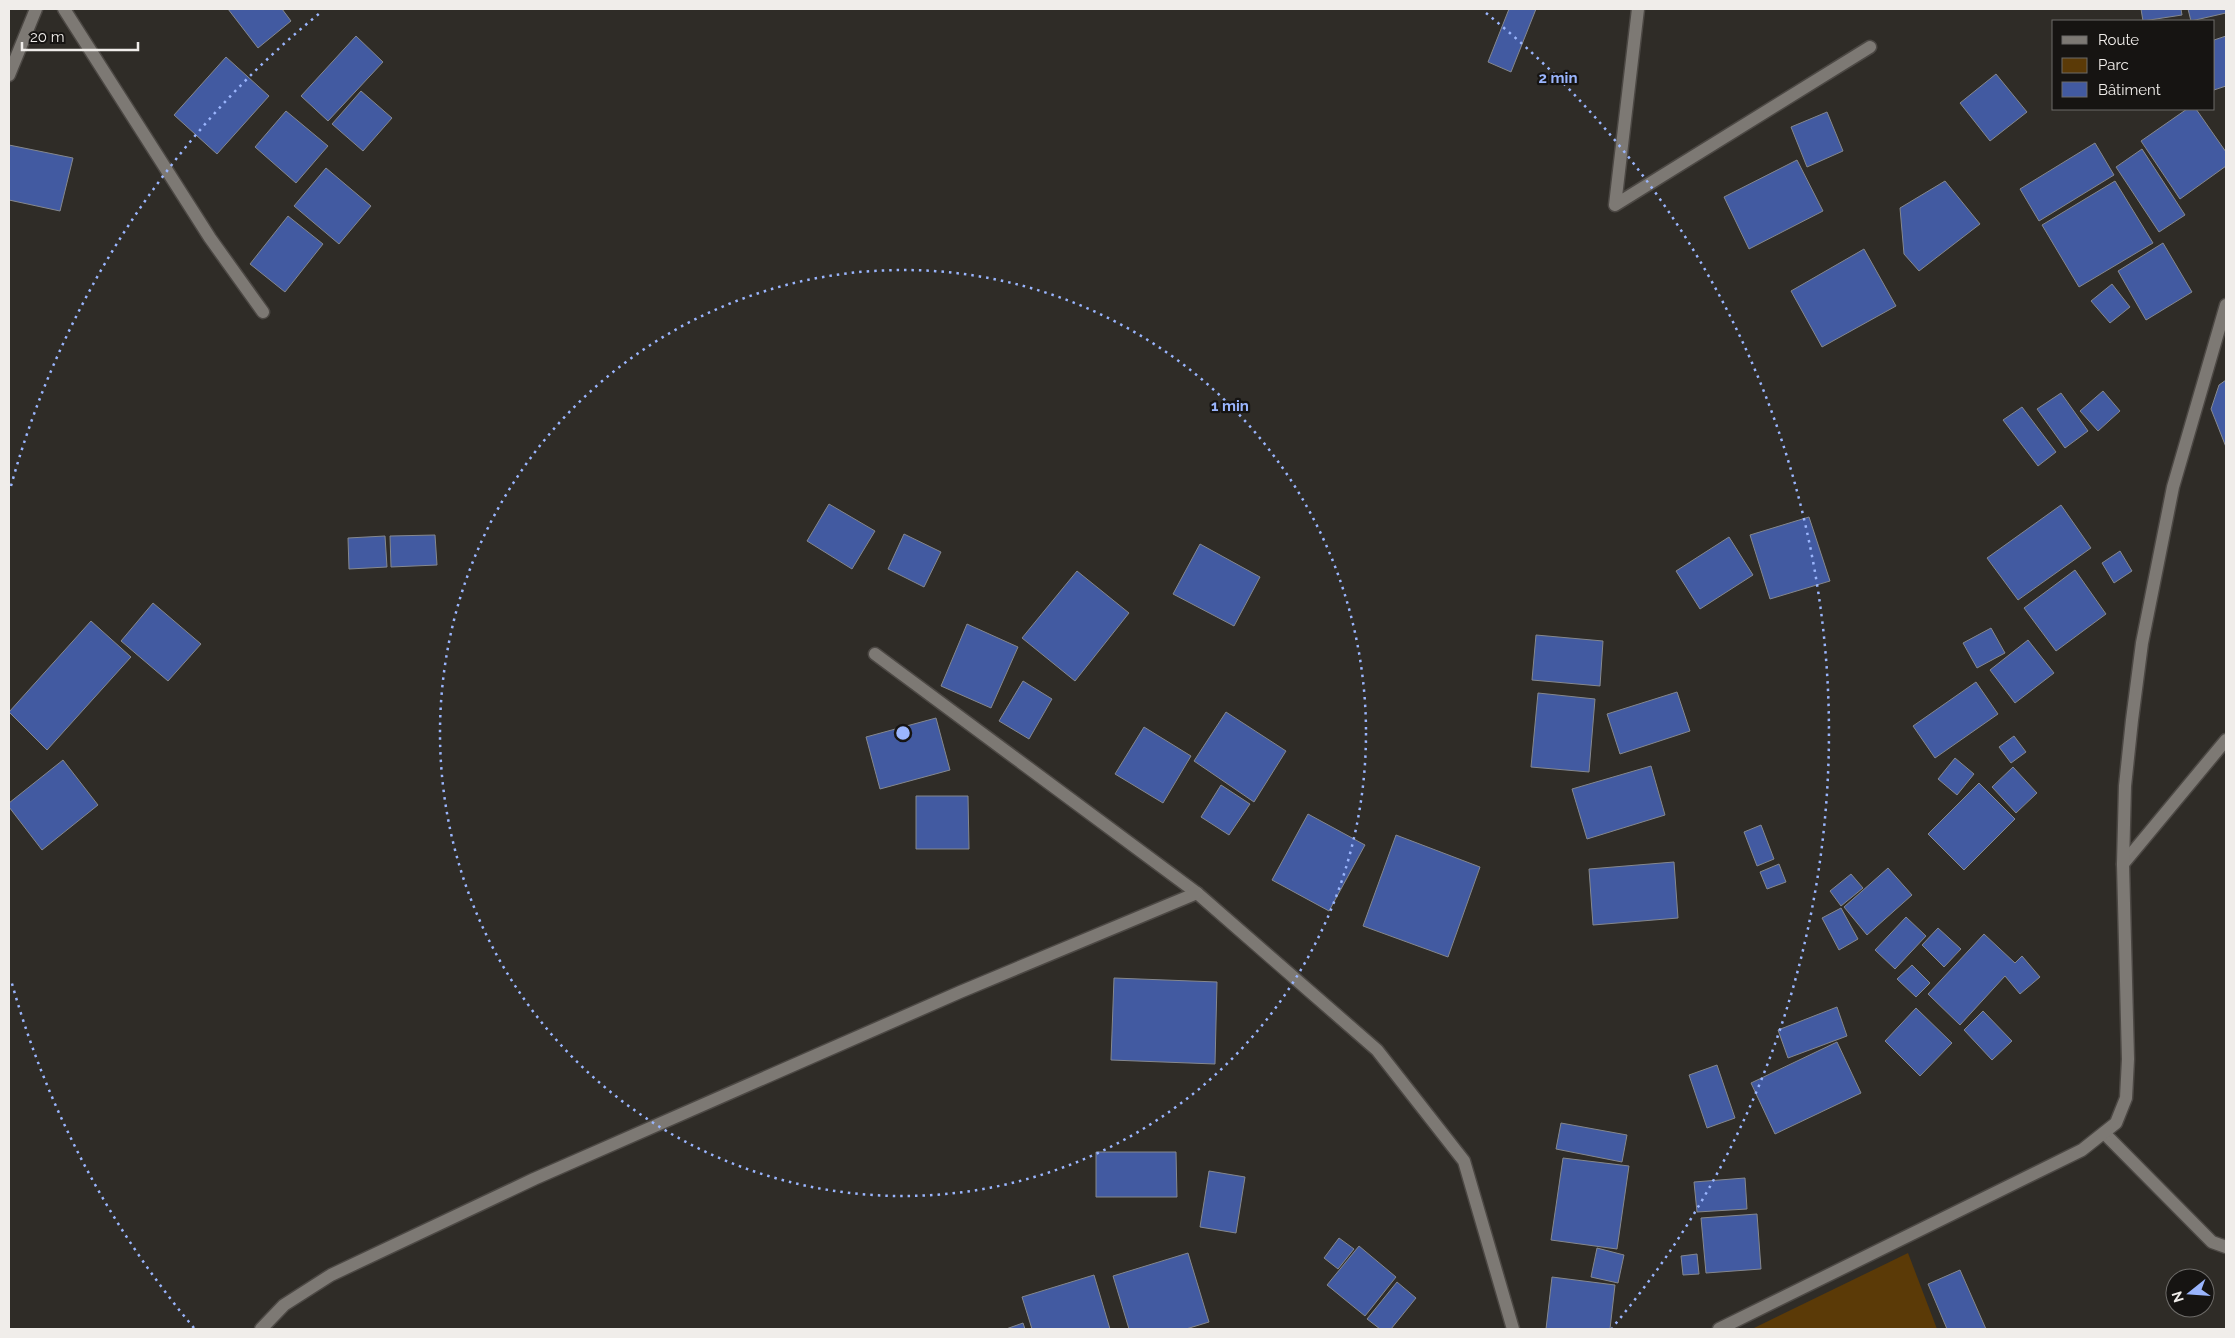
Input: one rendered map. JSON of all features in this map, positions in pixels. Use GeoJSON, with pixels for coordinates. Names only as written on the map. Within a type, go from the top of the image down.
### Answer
{"type":"FeatureCollection","features":[{"type":"Feature","properties":{"kind":"street"},"geometry":{"type":"LineString","coordinates":[[9,75],[36,9]]}},
{"type":"Feature","properties":{"kind":"street"},"geometry":{"type":"LineString","coordinates":[[64,9],[204,230],[263,312]]}},
{"type":"Feature","properties":{"kind":"street"},"geometry":{"type":"LineString","coordinates":[[1638,9],[1614,205],[1870,47]]}},
{"type":"Feature","properties":{"kind":"street"},"geometry":{"type":"LineString","coordinates":[[1719,1329],[2082,1150],[2116,1123],[2126,1098],[2128,1059],[2124,864],[2125,786],[2142,643],[2173,487],[2226,305]]}},
{"type":"Feature","properties":{"kind":"street"},"geometry":{"type":"LineString","coordinates":[[875,654],[1197,893],[1377,1050],[1464,1161],[1513,1329]]}},
{"type":"Feature","properties":{"kind":"street"},"geometry":{"type":"LineString","coordinates":[[2124,864],[2226,740]]}},
{"type":"Feature","properties":{"kind":"street"},"geometry":{"type":"LineString","coordinates":[[261,1329],[284,1305],[331,1275],[534,1179],[960,992],[1197,893]]}},
{"type":"Feature","properties":{"kind":"street"},"geometry":{"type":"LineString","coordinates":[[2104,1134],[2212,1242],[2226,1247]]}},
{"type":"Feature","properties":{"kind":"green space"},"geometry":{"type":"Polygon","coordinates":[[[1908,1253],[1937,1329],[1752,1329],[1908,1253]]]}},
{"type":"Feature","properties":{"kind":"building"},"geometry":{"type":"Polygon","coordinates":[[[228,9],[282,9],[291,21],[258,48],[228,9]]]}},
{"type":"Feature","properties":{"kind":"building"},"geometry":{"type":"Polygon","coordinates":[[[1509,9],[1536,9],[1511,72],[1488,62],[1509,9]]]}},
{"type":"Feature","properties":{"kind":"building"},"geometry":{"type":"Polygon","coordinates":[[[2141,9],[2181,9],[2182,15],[2143,20],[2141,9]]]}},
{"type":"Feature","properties":{"kind":"building"},"geometry":{"type":"Polygon","coordinates":[[[2188,9],[2226,9],[2226,13],[2191,20],[2188,9]]]}},
{"type":"Feature","properties":{"kind":"building"},"geometry":{"type":"Polygon","coordinates":[[[356,36],[383,62],[328,121],[301,96],[356,36]]]}},
{"type":"Feature","properties":{"kind":"building"},"geometry":{"type":"Polygon","coordinates":[[[2226,36],[2226,86],[2215,90],[2215,40],[2226,36]]]}},
{"type":"Feature","properties":{"kind":"building"},"geometry":{"type":"Polygon","coordinates":[[[226,57],[269,96],[217,154],[174,115],[226,57]]]}},
{"type":"Feature","properties":{"kind":"building"},"geometry":{"type":"Polygon","coordinates":[[[1996,74],[2027,112],[1990,141],[1960,103],[1996,74]]]}},
{"type":"Feature","properties":{"kind":"building"},"geometry":{"type":"Polygon","coordinates":[[[361,91],[392,118],[363,151],[332,124],[361,91]]]}},
{"type":"Feature","properties":{"kind":"building"},"geometry":{"type":"Polygon","coordinates":[[[2186,110],[2197,110],[2226,152],[2226,166],[2180,199],[2141,141],[2186,110]]]}},
{"type":"Feature","properties":{"kind":"building"},"geometry":{"type":"Polygon","coordinates":[[[286,111],[328,146],[296,183],[255,147],[286,111]]]}},
{"type":"Feature","properties":{"kind":"building"},"geometry":{"type":"Polygon","coordinates":[[[1827,112],[1843,151],[1807,167],[1791,127],[1827,112]]]}},
{"type":"Feature","properties":{"kind":"building"},"geometry":{"type":"Polygon","coordinates":[[[2095,143],[2114,175],[2039,221],[2020,189],[2095,143]]]}},
{"type":"Feature","properties":{"kind":"building"},"geometry":{"type":"Polygon","coordinates":[[[9,145],[73,158],[60,211],[9,200],[9,145]]]}},
{"type":"Feature","properties":{"kind":"building"},"geometry":{"type":"Polygon","coordinates":[[[2142,149],[2185,215],[2159,232],[2116,167],[2142,149]]]}},
{"type":"Feature","properties":{"kind":"building"},"geometry":{"type":"Polygon","coordinates":[[[1797,160],[1823,211],[1749,249],[1724,197],[1797,160]]]}},
{"type":"Feature","properties":{"kind":"building"},"geometry":{"type":"Polygon","coordinates":[[[326,168],[371,206],[339,244],[294,206],[326,168]]]}},
{"type":"Feature","properties":{"kind":"building"},"geometry":{"type":"Polygon","coordinates":[[[1945,181],[1980,224],[1919,271],[1904,254],[1900,208],[1945,181]]]}},
{"type":"Feature","properties":{"kind":"building"},"geometry":{"type":"Polygon","coordinates":[[[2115,181],[2153,243],[2079,287],[2042,225],[2115,181]]]}},
{"type":"Feature","properties":{"kind":"building"},"geometry":{"type":"Polygon","coordinates":[[[288,216],[323,244],[285,292],[250,264],[288,216]]]}},
{"type":"Feature","properties":{"kind":"building"},"geometry":{"type":"Polygon","coordinates":[[[2163,243],[2192,292],[2146,320],[2118,271],[2163,243]]]}},
{"type":"Feature","properties":{"kind":"building"},"geometry":{"type":"Polygon","coordinates":[[[1864,249],[1896,306],[1822,347],[1791,291],[1864,249]]]}},
{"type":"Feature","properties":{"kind":"building"},"geometry":{"type":"Polygon","coordinates":[[[2112,284],[2130,307],[2110,323],[2091,301],[2112,284]]]}},
{"type":"Feature","properties":{"kind":"building"},"geometry":{"type":"Polygon","coordinates":[[[2226,380],[2226,447],[2211,409],[2219,385],[2226,380]]]}},
{"type":"Feature","properties":{"kind":"building"},"geometry":{"type":"Polygon","coordinates":[[[2103,391],[2120,411],[2098,431],[2080,411],[2103,391]]]}},
{"type":"Feature","properties":{"kind":"building"},"geometry":{"type":"Polygon","coordinates":[[[2061,393],[2088,431],[2065,448],[2037,409],[2061,393]]]}},
{"type":"Feature","properties":{"kind":"building"},"geometry":{"type":"Polygon","coordinates":[[[2022,407],[2056,452],[2038,466],[2003,420],[2022,407]]]}},
{"type":"Feature","properties":{"kind":"building"},"geometry":{"type":"Polygon","coordinates":[[[829,504],[875,531],[852,569],[807,541],[829,504]]]}},
{"type":"Feature","properties":{"kind":"building"},"geometry":{"type":"Polygon","coordinates":[[[2061,505],[2091,548],[2018,600],[1987,558],[2061,505]]]}},
{"type":"Feature","properties":{"kind":"building"},"geometry":{"type":"Polygon","coordinates":[[[1809,517],[1830,581],[1770,599],[1750,535],[1809,517]]]}},
{"type":"Feature","properties":{"kind":"building"},"geometry":{"type":"Polygon","coordinates":[[[904,534],[941,552],[924,587],[888,569],[904,534]]]}},
{"type":"Feature","properties":{"kind":"building"},"geometry":{"type":"Polygon","coordinates":[[[435,535],[437,565],[391,567],[390,536],[435,535]]]}},
{"type":"Feature","properties":{"kind":"building"},"geometry":{"type":"Polygon","coordinates":[[[385,536],[387,567],[349,569],[348,538],[385,536]]]}},
{"type":"Feature","properties":{"kind":"building"},"geometry":{"type":"Polygon","coordinates":[[[1729,537],[1753,575],[1700,609],[1676,571],[1729,537]]]}},
{"type":"Feature","properties":{"kind":"building"},"geometry":{"type":"Polygon","coordinates":[[[1200,544],[1260,577],[1234,626],[1173,594],[1200,544]]]}},
{"type":"Feature","properties":{"kind":"building"},"geometry":{"type":"Polygon","coordinates":[[[2120,551],[2132,571],[2114,583],[2102,563],[2120,551]]]}},
{"type":"Feature","properties":{"kind":"building"},"geometry":{"type":"Polygon","coordinates":[[[2075,570],[2106,614],[2056,651],[2024,608],[2075,570]]]}},
{"type":"Feature","properties":{"kind":"building"},"geometry":{"type":"Polygon","coordinates":[[[1077,571],[1129,613],[1075,681],[1022,638],[1077,571]]]}},
{"type":"Feature","properties":{"kind":"building"},"geometry":{"type":"Polygon","coordinates":[[[153,603],[201,644],[168,681],[121,641],[153,603]]]}},
{"type":"Feature","properties":{"kind":"building"},"geometry":{"type":"Polygon","coordinates":[[[91,621],[131,657],[47,750],[9,712],[91,621]]]}},
{"type":"Feature","properties":{"kind":"building"},"geometry":{"type":"Polygon","coordinates":[[[967,624],[1018,647],[991,708],[941,686],[967,624]]]}},
{"type":"Feature","properties":{"kind":"building"},"geometry":{"type":"Polygon","coordinates":[[[1991,628],[2005,653],[1977,668],[1963,643],[1991,628]]]}},
{"type":"Feature","properties":{"kind":"building"},"geometry":{"type":"Polygon","coordinates":[[[1536,635],[1603,641],[1600,686],[1532,680],[1536,635]]]}},
{"type":"Feature","properties":{"kind":"building"},"geometry":{"type":"Polygon","coordinates":[[[2028,640],[2054,673],[2015,703],[1990,670],[2028,640]]]}},
{"type":"Feature","properties":{"kind":"building"},"geometry":{"type":"Polygon","coordinates":[[[1023,681],[1052,699],[1029,739],[999,721],[1023,681]]]}},
{"type":"Feature","properties":{"kind":"building"},"geometry":{"type":"Polygon","coordinates":[[[1976,682],[1998,714],[1935,758],[1913,726],[1976,682]]]}},
{"type":"Feature","properties":{"kind":"building"},"geometry":{"type":"Polygon","coordinates":[[[1677,692],[1690,731],[1620,754],[1607,714],[1677,692]]]}},
{"type":"Feature","properties":{"kind":"building"},"geometry":{"type":"Polygon","coordinates":[[[1538,693],[1595,699],[1589,772],[1531,767],[1538,693]]]}},
{"type":"Feature","properties":{"kind":"building"},"geometry":{"type":"Polygon","coordinates":[[[1226,712],[1286,751],[1254,802],[1194,761],[1226,712]]]}},
{"type":"Feature","properties":{"kind":"building"},"geometry":{"type":"Polygon","coordinates":[[[936,718],[950,770],[880,789],[866,737],[936,718]]]}},
{"type":"Feature","properties":{"kind":"building"},"geometry":{"type":"Polygon","coordinates":[[[1144,727],[1191,756],[1163,803],[1115,774],[1144,727]]]}},
{"type":"Feature","properties":{"kind":"building"},"geometry":{"type":"Polygon","coordinates":[[[2014,736],[2026,752],[2011,763],[1999,747],[2014,736]]]}},
{"type":"Feature","properties":{"kind":"building"},"geometry":{"type":"Polygon","coordinates":[[[1955,758],[1974,774],[1957,795],[1938,779],[1955,758]]]}},
{"type":"Feature","properties":{"kind":"building"},"geometry":{"type":"Polygon","coordinates":[[[63,760],[98,805],[42,850],[9,807],[9,803],[63,760]]]}},
{"type":"Feature","properties":{"kind":"building"},"geometry":{"type":"Polygon","coordinates":[[[1651,766],[1665,815],[1587,839],[1572,789],[1651,766]]]}},
{"type":"Feature","properties":{"kind":"building"},"geometry":{"type":"Polygon","coordinates":[[[2013,767],[2037,793],[2016,813],[1992,787],[2013,767]]]}},
{"type":"Feature","properties":{"kind":"building"},"geometry":{"type":"Polygon","coordinates":[[[1979,783],[2015,819],[1964,870],[1928,834],[1979,783]]]}},
{"type":"Feature","properties":{"kind":"building"},"geometry":{"type":"Polygon","coordinates":[[[1221,785],[1250,804],[1229,835],[1201,817],[1221,785]]]}},
{"type":"Feature","properties":{"kind":"building"},"geometry":{"type":"Polygon","coordinates":[[[916,796],[968,796],[969,849],[916,849],[916,796]]]}},
{"type":"Feature","properties":{"kind":"building"},"geometry":{"type":"Polygon","coordinates":[[[1308,814],[1365,845],[1329,911],[1272,880],[1308,814]]]}},
{"type":"Feature","properties":{"kind":"building"},"geometry":{"type":"Polygon","coordinates":[[[1761,825],[1774,859],[1757,866],[1744,832],[1761,825]]]}},
{"type":"Feature","properties":{"kind":"building"},"geometry":{"type":"Polygon","coordinates":[[[1396,835],[1480,867],[1448,957],[1363,926],[1396,835]]]}},
{"type":"Feature","properties":{"kind":"building"},"geometry":{"type":"Polygon","coordinates":[[[1674,862],[1678,918],[1593,925],[1589,869],[1674,862]]]}},
{"type":"Feature","properties":{"kind":"building"},"geometry":{"type":"Polygon","coordinates":[[[1779,864],[1786,882],[1767,889],[1760,872],[1779,864]]]}},
{"type":"Feature","properties":{"kind":"building"},"geometry":{"type":"Polygon","coordinates":[[[1888,868],[1912,895],[1867,935],[1844,907],[1888,868]]]}},
{"type":"Feature","properties":{"kind":"building"},"geometry":{"type":"Polygon","coordinates":[[[1851,874],[1863,888],[1841,906],[1830,891],[1851,874]]]}},
{"type":"Feature","properties":{"kind":"building"},"geometry":{"type":"Polygon","coordinates":[[[1841,908],[1858,939],[1839,950],[1822,918],[1841,908]]]}},
{"type":"Feature","properties":{"kind":"building"},"geometry":{"type":"Polygon","coordinates":[[[1906,917],[1926,936],[1895,969],[1875,950],[1906,917]]]}},
{"type":"Feature","properties":{"kind":"building"},"geometry":{"type":"Polygon","coordinates":[[[1938,928],[1961,949],[1944,967],[1922,945],[1938,928]]]}},
{"type":"Feature","properties":{"kind":"building"},"geometry":{"type":"Polygon","coordinates":[[[1984,934],[2015,963],[2022,956],[2040,977],[2020,994],[2005,976],[1960,1025],[1928,994],[1984,934]]]}},
{"type":"Feature","properties":{"kind":"building"},"geometry":{"type":"Polygon","coordinates":[[[1912,965],[1930,983],[1916,997],[1897,979],[1912,965]]]}},
{"type":"Feature","properties":{"kind":"building"},"geometry":{"type":"Polygon","coordinates":[[[1114,978],[1217,982],[1215,1064],[1111,1060],[1114,978]]]}},
{"type":"Feature","properties":{"kind":"building"},"geometry":{"type":"Polygon","coordinates":[[[1837,1007],[1847,1036],[1788,1058],[1778,1030],[1837,1007]]]}},
{"type":"Feature","properties":{"kind":"building"},"geometry":{"type":"Polygon","coordinates":[[[1916,1008],[1952,1043],[1920,1076],[1885,1041],[1916,1008]]]}},
{"type":"Feature","properties":{"kind":"building"},"geometry":{"type":"Polygon","coordinates":[[[1983,1011],[2012,1041],[1992,1060],[1964,1030],[1983,1011]]]}},
{"type":"Feature","properties":{"kind":"building"},"geometry":{"type":"Polygon","coordinates":[[[1837,1042],[1861,1093],[1775,1134],[1751,1083],[1837,1042]]]}},
{"type":"Feature","properties":{"kind":"building"},"geometry":{"type":"Polygon","coordinates":[[[1717,1065],[1735,1118],[1707,1128],[1689,1075],[1717,1065]]]}},
{"type":"Feature","properties":{"kind":"building"},"geometry":{"type":"Polygon","coordinates":[[[1561,1123],[1627,1135],[1622,1162],[1556,1149],[1561,1123]]]}},
{"type":"Feature","properties":{"kind":"building"},"geometry":{"type":"Polygon","coordinates":[[[1096,1152],[1176,1152],[1177,1197],[1096,1197],[1096,1152]]]}},
{"type":"Feature","properties":{"kind":"building"},"geometry":{"type":"Polygon","coordinates":[[[1563,1158],[1629,1166],[1617,1249],[1551,1240],[1563,1158]]]}},
{"type":"Feature","properties":{"kind":"building"},"geometry":{"type":"Polygon","coordinates":[[[1209,1171],[1245,1177],[1236,1233],[1200,1227],[1209,1171]]]}},
{"type":"Feature","properties":{"kind":"building"},"geometry":{"type":"Polygon","coordinates":[[[1745,1178],[1747,1209],[1697,1212],[1694,1182],[1745,1178]]]}},
{"type":"Feature","properties":{"kind":"building"},"geometry":{"type":"Polygon","coordinates":[[[1757,1214],[1761,1269],[1706,1273],[1701,1218],[1757,1214]]]}},
{"type":"Feature","properties":{"kind":"building"},"geometry":{"type":"Polygon","coordinates":[[[1339,1238],[1354,1249],[1338,1269],[1324,1258],[1339,1238]]]}},
{"type":"Feature","properties":{"kind":"building"},"geometry":{"type":"Polygon","coordinates":[[[1359,1246],[1396,1277],[1365,1316],[1327,1285],[1359,1246]]]}},
{"type":"Feature","properties":{"kind":"building"},"geometry":{"type":"Polygon","coordinates":[[[1597,1248],[1624,1255],[1618,1283],[1591,1277],[1597,1248]]]}},
{"type":"Feature","properties":{"kind":"building"},"geometry":{"type":"Polygon","coordinates":[[[1188,1253],[1209,1322],[1186,1329],[1129,1329],[1113,1276],[1188,1253]]]}},
{"type":"Feature","properties":{"kind":"building"},"geometry":{"type":"Polygon","coordinates":[[[1697,1254],[1699,1274],[1683,1275],[1681,1256],[1697,1254]]]}},
{"type":"Feature","properties":{"kind":"building"},"geometry":{"type":"Polygon","coordinates":[[[1960,1270],[1986,1329],[1947,1329],[1928,1284],[1960,1270]]]}},
{"type":"Feature","properties":{"kind":"building"},"geometry":{"type":"Polygon","coordinates":[[[1094,1275],[1110,1329],[1032,1329],[1022,1297],[1094,1275]]]}},
{"type":"Feature","properties":{"kind":"building"},"geometry":{"type":"Polygon","coordinates":[[[1552,1277],[1615,1285],[1610,1329],[1546,1329],[1552,1277]]]}},
{"type":"Feature","properties":{"kind":"building"},"geometry":{"type":"Polygon","coordinates":[[[1397,1282],[1416,1298],[1391,1329],[1380,1329],[1367,1319],[1397,1282]]]}},
{"type":"Feature","properties":{"kind":"building"},"geometry":{"type":"Polygon","coordinates":[[[1023,1323],[1025,1329],[1006,1329],[1023,1323]]]}}]}
